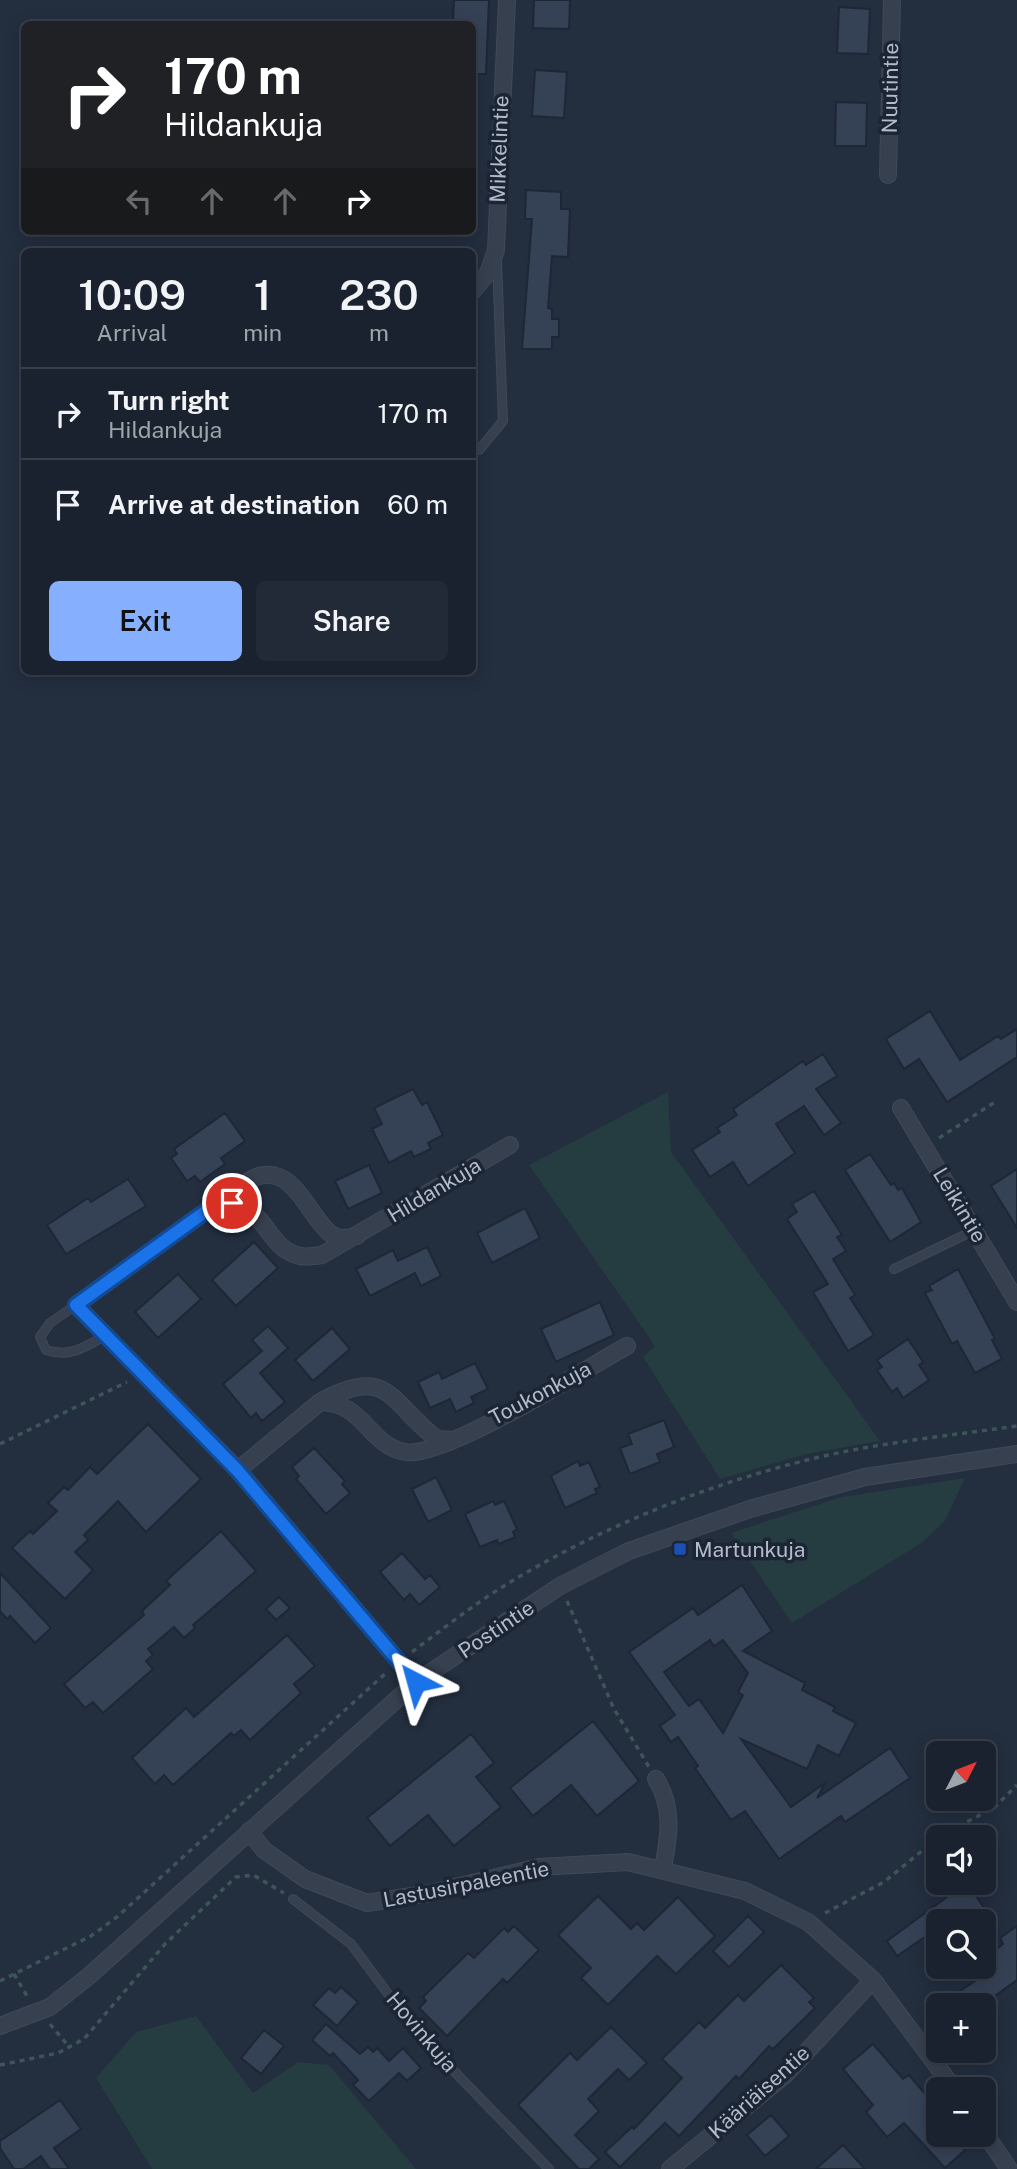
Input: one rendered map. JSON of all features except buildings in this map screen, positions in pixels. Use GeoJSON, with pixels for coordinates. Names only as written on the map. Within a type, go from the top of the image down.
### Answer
{"type":"FeatureCollection","features":[{"type":"Feature","properties":{"kind":"street","name":"Mikkelintie"},"geometry":{"type":"LineString","coordinates":[[476,287],[488,273],[496,250],[507,0]]}},
{"type":"Feature","properties":{"kind":"street","name":"Nuutintie"},"geometry":{"type":"LineString","coordinates":[[888,175],[892,0]]}},
{"type":"Feature","properties":{"kind":"street","name":"Leikintie"},"geometry":{"type":"LineString","coordinates":[[901,1108],[1017,1302]]}},
{"type":"Feature","properties":{"kind":"street","name":"Hildankuja"},"geometry":{"type":"LineString","coordinates":[[213,1206],[232,1203],[248,1209],[283,1247],[299,1256],[322,1255],[359,1236],[510,1145]]}},
{"type":"Feature","properties":{"kind":"street"},"geometry":{"type":"LineString","coordinates":[[359,1236],[343,1239],[330,1234],[309,1204],[287,1182],[275,1176],[259,1176],[76,1305],[238,1471],[416,1682]]}},
{"type":"Feature","properties":{"kind":"street","name":"Toukonkuja"},"geometry":{"type":"LineString","coordinates":[[320,1402],[337,1402],[350,1409],[389,1447],[421,1453],[453,1440],[627,1346]]}},
{"type":"Feature","properties":{"kind":"street"},"geometry":{"type":"LineString","coordinates":[[238,1471],[320,1402],[345,1389],[361,1385],[376,1387],[400,1402],[438,1439],[453,1440]]}},
{"type":"Feature","properties":{"kind":"street","name":"Postintie"},"geometry":{"type":"LineString","coordinates":[[0,2026],[50,2007],[416,1682],[560,1586],[629,1551],[750,1509],[865,1478],[1017,1454]]}},
{"type":"Feature","properties":{"kind":"street"},"geometry":{"type":"LineString","coordinates":[[656,1779],[663,1790],[671,1824],[663,1868]]}},
{"type":"Feature","properties":{"kind":"street","name":"Lastusirpaleentie"},"geometry":{"type":"LineString","coordinates":[[249,1831],[264,1850],[305,1879],[367,1903],[431,1893],[540,1867],[628,1862],[663,1868],[745,1891],[808,1922],[873,1980],[944,2077]]}},
{"type":"Feature","properties":{"kind":"street","name":"Kääriäisentie"},"geometry":{"type":"LineString","coordinates":[[670,2169],[786,2074],[873,1980]]}},
{"type":"Feature","properties":{"kind":"street"},"geometry":{"type":"LineString","coordinates":[[994,2147],[1009,2169]]}},
{"type":"Feature","properties":{"kind":"lane"},"geometry":{"type":"LineString","coordinates":[[479,450],[503,421],[496,250]]}},
{"type":"Feature","properties":{"kind":"lane"},"geometry":{"type":"LineString","coordinates":[[894,1269],[975,1230]]}},
{"type":"Feature","properties":{"kind":"lane"},"geometry":{"type":"LineString","coordinates":[[76,1305],[50,1323],[40,1337],[46,1350],[61,1355],[80,1350],[106,1335]]}},
{"type":"Feature","properties":{"kind":"lane","name":"Hovinkuja"},"geometry":{"type":"LineString","coordinates":[[293,1899],[351,1944],[418,2034],[550,2169]]}},
{"type":"Feature","properties":{"kind":"path"},"geometry":{"type":"LineString","coordinates":[[926,1147],[995,1102]]}},
{"type":"Feature","properties":{"kind":"path"},"geometry":{"type":"LineString","coordinates":[[0,1444],[145,1374]]}},
{"type":"Feature","properties":{"kind":"path"},"geometry":{"type":"LineString","coordinates":[[560,1586],[614,1709],[656,1779]]}},
{"type":"Feature","properties":{"kind":"path"},"geometry":{"type":"LineString","coordinates":[[808,1922],[884,1882],[940,1836],[995,1807],[1017,1785]]}},
{"type":"Feature","properties":{"kind":"path"},"geometry":{"type":"LineString","coordinates":[[0,2065],[32,2060],[71,2048],[95,2029],[150,1960],[190,1917],[236,1877],[253,1875],[293,1899]]}},
{"type":"Feature","properties":{"kind":"path"},"geometry":{"type":"LineString","coordinates":[[14,1974],[29,1998]]}},
{"type":"Feature","properties":{"kind":"path"},"geometry":{"type":"LineString","coordinates":[[47,2020],[71,2048]]}},
{"type":"Feature","properties":{"kind":"green space"},"geometry":{"type":"Polygon","coordinates":[[[668,1092],[671,1152],[880,1441],[807,1454],[720,1479],[643,1357],[655,1346],[529,1165],[668,1092]]]}},
{"type":"Feature","properties":{"kind":"green space"},"geometry":{"type":"Polygon","coordinates":[[[965,1478],[945,1521],[923,1542],[792,1623],[731,1533],[841,1497],[965,1478]]]}},
{"type":"Feature","properties":{"kind":"green space"},"geometry":{"type":"Polygon","coordinates":[[[196,2016],[253,2093],[298,2062],[329,2065],[416,2169],[152,2169],[96,2078],[136,2032],[196,2016]]]}},
{"type":"Feature","properties":{"kind":"place","name":"Martunkuja"},"geometry":{"type":"Point","coordinates":[680,1549]}},
{"type":"Feature","properties":{"kind":"route"},"geometry":{"type":"LineString","coordinates":[[232,1203],[213,1206],[76,1305],[276,1513],[416,1682]]}}]}
